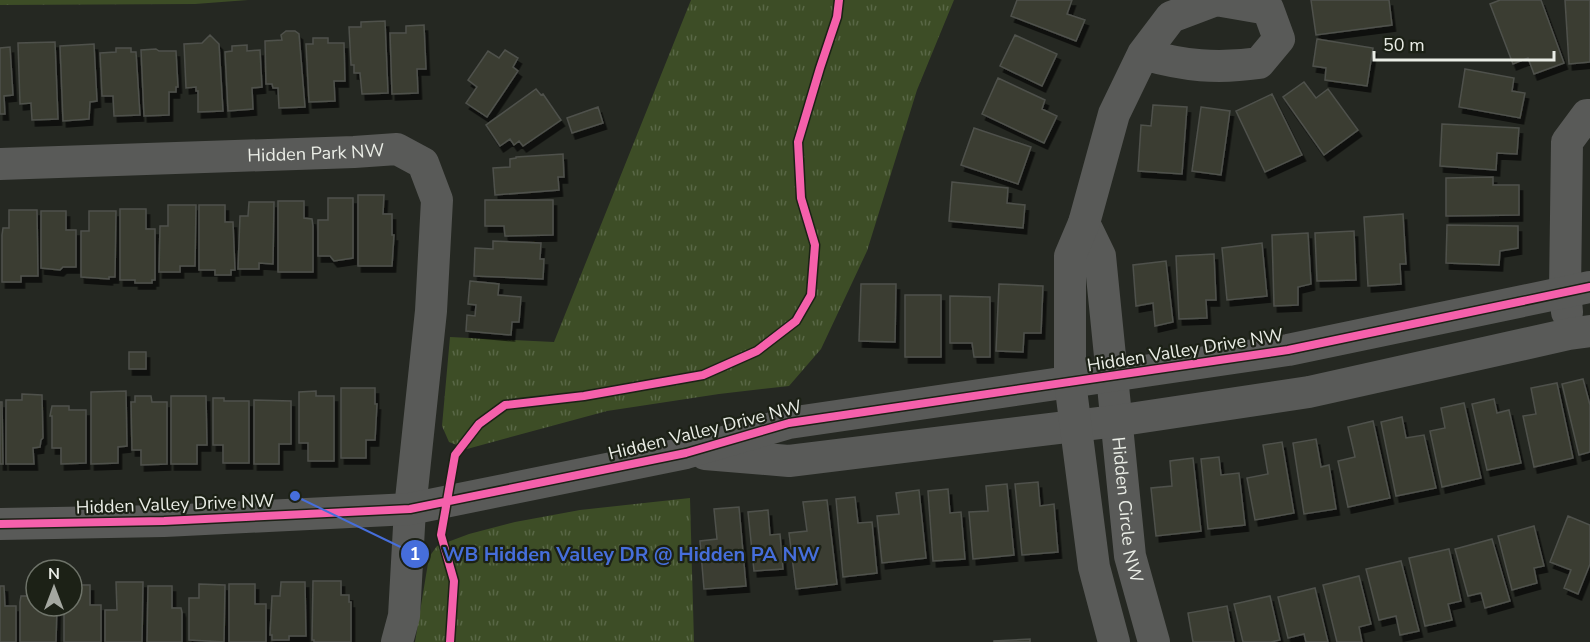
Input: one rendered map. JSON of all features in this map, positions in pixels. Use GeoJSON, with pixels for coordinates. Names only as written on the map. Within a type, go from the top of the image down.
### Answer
{"type":"FeatureCollection","features":[{"type":"Feature","properties":{"kind":"street"},"geometry":{"type":"LineString","coordinates":[[1114,642],[1094,567],[1070,382],[1070,256],[1084,223],[1114,114],[1143,54]]}},
{"type":"Feature","properties":{"kind":"street"},"geometry":{"type":"LineString","coordinates":[[1579,332],[1567,142],[1587,115],[1590,115]]}},
{"type":"Feature","properties":{"kind":"street","name":"Hidden Park NW"},"geometry":{"type":"LineString","coordinates":[[0,164],[397,149],[423,163],[437,200],[431,311],[410,509],[404,616],[397,642]]}},
{"type":"Feature","properties":{"kind":"street","name":"Hidden Circle NW"},"geometry":{"type":"LineString","coordinates":[[1084,223],[1100,256],[1130,556],[1154,642]]}},
{"type":"Feature","properties":{"kind":"street","name":"Hidden Valley Drive NW"},"geometry":{"type":"LineString","coordinates":[[0,524],[164,521],[410,509],[686,453],[789,423],[1288,350],[1577,289]]}},
{"type":"Feature","properties":{"kind":"street","name":"Hidden Valley Drive NW"},"geometry":{"type":"LineString","coordinates":[[686,453],[789,461],[1116,421],[1309,392],[1579,332]]}},
{"type":"Feature","properties":{"kind":"green space"},"geometry":{"type":"Polygon","coordinates":[[[0,0],[248,0],[195,4],[0,5],[0,0]]]}},
{"type":"Feature","properties":{"kind":"green space"},"geometry":{"type":"Polygon","coordinates":[[[691,0],[954,0],[917,90],[867,251],[821,349],[789,386],[607,411],[467,449],[449,442],[442,426],[450,337],[554,342],[691,0]]]}},
{"type":"Feature","properties":{"kind":"green space"},"geometry":{"type":"Polygon","coordinates":[[[690,498],[694,642],[415,642],[429,557],[437,546],[469,534],[515,522],[580,510],[690,498]]]}},
{"type":"Feature","properties":{"kind":"building"},"geometry":{"type":"Polygon","coordinates":[[[1017,0],[1072,0],[1067,14],[1085,20],[1076,41],[1011,16],[1017,0]]]}},
{"type":"Feature","properties":{"kind":"building"},"geometry":{"type":"Polygon","coordinates":[[[1311,0],[1389,0],[1392,25],[1316,35],[1311,0]]]}},
{"type":"Feature","properties":{"kind":"building"},"geometry":{"type":"Polygon","coordinates":[[[1500,0],[1541,0],[1564,63],[1534,74],[1528,58],[1513,64],[1490,4],[1500,0]]]}},
{"type":"Feature","properties":{"kind":"building"},"geometry":{"type":"Polygon","coordinates":[[[1565,0],[1590,0],[1590,62],[1569,64],[1565,0]]]}},
{"type":"Feature","properties":{"kind":"building"},"geometry":{"type":"Polygon","coordinates":[[[385,21],[388,93],[362,94],[360,73],[354,73],[354,65],[351,65],[349,27],[361,27],[361,22],[385,21]]]}},
{"type":"Feature","properties":{"kind":"building"},"geometry":{"type":"Polygon","coordinates":[[[424,25],[426,69],[417,69],[418,93],[392,94],[390,33],[406,33],[406,26],[424,25]]]}},
{"type":"Feature","properties":{"kind":"building"},"geometry":{"type":"Polygon","coordinates":[[[286,31],[295,31],[299,34],[305,107],[279,108],[278,88],[273,88],[272,84],[266,84],[265,41],[282,40],[281,35],[286,31]]]}},
{"type":"Feature","properties":{"kind":"building"},"geometry":{"type":"Polygon","coordinates":[[[210,35],[219,44],[223,111],[198,112],[196,87],[186,88],[184,44],[202,43],[210,35]]]}},
{"type":"Feature","properties":{"kind":"building"},"geometry":{"type":"Polygon","coordinates":[[[1015,35],[1057,54],[1042,86],[1000,66],[1015,35]]]}},
{"type":"Feature","properties":{"kind":"building"},"geometry":{"type":"Polygon","coordinates":[[[313,38],[328,38],[328,43],[344,43],[345,81],[334,81],[335,101],[309,102],[306,44],[313,44],[313,38]]]}},
{"type":"Feature","properties":{"kind":"building"},"geometry":{"type":"Polygon","coordinates":[[[1317,39],[1373,48],[1367,86],[1325,80],[1326,68],[1313,66],[1317,39]]]}},
{"type":"Feature","properties":{"kind":"building"},"geometry":{"type":"Polygon","coordinates":[[[55,42],[58,119],[32,120],[31,103],[20,104],[18,43],[55,42]]]}},
{"type":"Feature","properties":{"kind":"building"},"geometry":{"type":"Polygon","coordinates":[[[94,44],[97,101],[90,102],[89,119],[63,121],[60,46],[94,44]]]}},
{"type":"Feature","properties":{"kind":"building"},"geometry":{"type":"Polygon","coordinates":[[[247,45],[247,51],[260,50],[262,87],[252,88],[253,109],[228,111],[225,52],[232,51],[232,46],[247,45]]]}},
{"type":"Feature","properties":{"kind":"building"},"geometry":{"type":"Polygon","coordinates":[[[10,47],[13,95],[4,96],[5,114],[0,114],[0,48],[10,47]]]}},
{"type":"Feature","properties":{"kind":"building"},"geometry":{"type":"Polygon","coordinates":[[[116,48],[131,48],[131,52],[136,52],[140,115],[114,116],[113,96],[102,96],[100,53],[116,52],[116,48]]]}},
{"type":"Feature","properties":{"kind":"building"},"geometry":{"type":"Polygon","coordinates":[[[141,50],[176,51],[178,87],[176,87],[176,92],[169,92],[169,115],[144,116],[141,50]]]}},
{"type":"Feature","properties":{"kind":"building"},"geometry":{"type":"Polygon","coordinates":[[[505,50],[518,58],[513,67],[518,71],[487,117],[466,103],[477,87],[468,80],[488,51],[499,58],[505,50]]]}},
{"type":"Feature","properties":{"kind":"building"},"geometry":{"type":"Polygon","coordinates":[[[1465,69],[1514,78],[1512,91],[1525,93],[1520,118],[1459,107],[1465,69]]]}},
{"type":"Feature","properties":{"kind":"building"},"geometry":{"type":"Polygon","coordinates":[[[998,78],[1045,100],[1042,109],[1057,116],[1044,143],[982,114],[998,78]]]}},
{"type":"Feature","properties":{"kind":"building"},"geometry":{"type":"Polygon","coordinates":[[[1304,82],[1316,98],[1328,89],[1358,130],[1324,155],[1283,97],[1304,82]]]}},
{"type":"Feature","properties":{"kind":"building"},"geometry":{"type":"Polygon","coordinates":[[[536,89],[541,95],[543,94],[561,120],[523,146],[519,141],[514,145],[510,139],[500,146],[486,125],[536,89]]]}},
{"type":"Feature","properties":{"kind":"building"},"geometry":{"type":"Polygon","coordinates":[[[1272,94],[1302,155],[1265,172],[1236,111],[1272,94]]]}},
{"type":"Feature","properties":{"kind":"building"},"geometry":{"type":"Polygon","coordinates":[[[1153,105],[1187,107],[1182,174],[1138,171],[1141,125],[1151,126],[1153,105]]]}},
{"type":"Feature","properties":{"kind":"building"},"geometry":{"type":"Polygon","coordinates":[[[598,107],[603,123],[572,133],[567,118],[598,107]]]}},
{"type":"Feature","properties":{"kind":"building"},"geometry":{"type":"Polygon","coordinates":[[[1201,107],[1230,111],[1221,175],[1192,171],[1201,107]]]}},
{"type":"Feature","properties":{"kind":"building"},"geometry":{"type":"Polygon","coordinates":[[[1442,124],[1519,128],[1517,154],[1497,153],[1496,170],[1440,166],[1442,124]]]}},
{"type":"Feature","properties":{"kind":"building"},"geometry":{"type":"Polygon","coordinates":[[[974,128],[1031,147],[1018,184],[961,165],[974,128]]]}},
{"type":"Feature","properties":{"kind":"building"},"geometry":{"type":"Polygon","coordinates":[[[563,154],[564,177],[558,177],[559,190],[495,195],[493,168],[510,167],[510,159],[516,157],[563,154]]]}},
{"type":"Feature","properties":{"kind":"building"},"geometry":{"type":"Polygon","coordinates":[[[1493,177],[1493,185],[1519,185],[1519,215],[1446,216],[1446,178],[1493,177]]]}},
{"type":"Feature","properties":{"kind":"building"},"geometry":{"type":"Polygon","coordinates":[[[952,182],[1008,188],[1007,203],[1025,205],[1023,228],[949,221],[952,182]]]}},
{"type":"Feature","properties":{"kind":"building"},"geometry":{"type":"Polygon","coordinates":[[[358,195],[384,195],[383,214],[392,214],[392,235],[394,235],[392,266],[358,266],[358,195]]]}},
{"type":"Feature","properties":{"kind":"building"},"geometry":{"type":"Polygon","coordinates":[[[328,198],[353,198],[353,258],[334,261],[330,256],[318,256],[318,220],[328,220],[328,198]]]}},
{"type":"Feature","properties":{"kind":"building"},"geometry":{"type":"Polygon","coordinates":[[[485,200],[553,200],[553,235],[505,236],[504,226],[485,226],[485,200]]]}},
{"type":"Feature","properties":{"kind":"building"},"geometry":{"type":"Polygon","coordinates":[[[278,201],[304,201],[304,218],[312,219],[313,226],[313,272],[278,272],[278,201]]]}},
{"type":"Feature","properties":{"kind":"building"},"geometry":{"type":"Polygon","coordinates":[[[249,202],[274,202],[273,264],[259,263],[259,269],[238,269],[240,216],[248,216],[249,202]]]}},
{"type":"Feature","properties":{"kind":"building"},"geometry":{"type":"Polygon","coordinates":[[[168,205],[196,205],[195,266],[180,266],[180,272],[159,272],[160,226],[168,226],[168,205]]]}},
{"type":"Feature","properties":{"kind":"building"},"geometry":{"type":"Polygon","coordinates":[[[199,205],[225,205],[225,222],[233,222],[235,270],[231,270],[231,275],[215,275],[215,270],[199,270],[199,205]]]}},
{"type":"Feature","properties":{"kind":"building"},"geometry":{"type":"Polygon","coordinates":[[[120,209],[146,209],[146,229],[155,229],[155,280],[152,280],[152,283],[120,280],[120,209]]]}},
{"type":"Feature","properties":{"kind":"building"},"geometry":{"type":"Polygon","coordinates":[[[9,210],[37,210],[38,276],[21,276],[21,282],[2,282],[2,235],[3,228],[9,228],[9,210]]]}},
{"type":"Feature","properties":{"kind":"building"},"geometry":{"type":"Polygon","coordinates":[[[41,211],[66,211],[66,230],[76,230],[76,267],[63,267],[60,270],[41,268],[41,211]]]}},
{"type":"Feature","properties":{"kind":"building"},"geometry":{"type":"Polygon","coordinates":[[[89,211],[116,211],[115,277],[109,277],[109,279],[81,277],[81,231],[89,231],[89,211]]]}},
{"type":"Feature","properties":{"kind":"building"},"geometry":{"type":"Polygon","coordinates":[[[1403,214],[1406,264],[1400,264],[1401,284],[1368,286],[1364,217],[1403,214]]]}},
{"type":"Feature","properties":{"kind":"building"},"geometry":{"type":"Polygon","coordinates":[[[1447,225],[1518,226],[1518,248],[1500,251],[1499,265],[1446,263],[1447,225]]]}},
{"type":"Feature","properties":{"kind":"building"},"geometry":{"type":"Polygon","coordinates":[[[1354,231],[1356,280],[1317,281],[1315,233],[1354,231]]]}},
{"type":"Feature","properties":{"kind":"building"},"geometry":{"type":"Polygon","coordinates":[[[1308,233],[1311,284],[1298,287],[1298,305],[1274,306],[1272,235],[1308,233]]]}},
{"type":"Feature","properties":{"kind":"building"},"geometry":{"type":"Polygon","coordinates":[[[493,241],[541,243],[540,259],[544,259],[543,279],[474,276],[475,248],[493,249],[493,241]]]}},
{"type":"Feature","properties":{"kind":"building"},"geometry":{"type":"Polygon","coordinates":[[[1262,243],[1267,296],[1227,300],[1222,248],[1262,243]]]}},
{"type":"Feature","properties":{"kind":"building"},"geometry":{"type":"Polygon","coordinates":[[[1214,254],[1216,300],[1206,300],[1207,318],[1179,319],[1176,256],[1214,254]]]}},
{"type":"Feature","properties":{"kind":"building"},"geometry":{"type":"Polygon","coordinates":[[[1166,261],[1173,322],[1155,326],[1153,303],[1136,306],[1133,265],[1166,261]]]}},
{"type":"Feature","properties":{"kind":"building"},"geometry":{"type":"Polygon","coordinates":[[[470,281],[499,284],[498,295],[521,297],[519,322],[512,322],[511,335],[466,331],[467,315],[475,316],[476,305],[468,304],[470,281]]]}},
{"type":"Feature","properties":{"kind":"building"},"geometry":{"type":"Polygon","coordinates":[[[861,284],[896,284],[895,342],[859,341],[861,284]]]}},
{"type":"Feature","properties":{"kind":"building"},"geometry":{"type":"Polygon","coordinates":[[[999,284],[1043,286],[1041,333],[1024,333],[1023,352],[996,351],[999,284]]]}},
{"type":"Feature","properties":{"kind":"building"},"geometry":{"type":"Polygon","coordinates":[[[905,295],[941,295],[941,357],[905,357],[905,295]]]}},
{"type":"Feature","properties":{"kind":"building"},"geometry":{"type":"Polygon","coordinates":[[[950,296],[990,297],[990,357],[974,357],[972,343],[950,343],[950,296]]]}},
{"type":"Feature","properties":{"kind":"building"},"geometry":{"type":"Polygon","coordinates":[[[129,352],[146,352],[146,369],[129,369],[129,352]]]}},
{"type":"Feature","properties":{"kind":"building"},"geometry":{"type":"Polygon","coordinates":[[[1583,379],[1590,405],[1590,452],[1579,455],[1562,384],[1583,379]]]}},
{"type":"Feature","properties":{"kind":"building"},"geometry":{"type":"Polygon","coordinates":[[[1557,383],[1573,458],[1534,467],[1523,416],[1536,414],[1531,388],[1557,383]]]}},
{"type":"Feature","properties":{"kind":"building"},"geometry":{"type":"Polygon","coordinates":[[[341,388],[375,388],[375,404],[377,404],[375,440],[366,440],[366,458],[341,458],[341,388]]]}},
{"type":"Feature","properties":{"kind":"building"},"geometry":{"type":"Polygon","coordinates":[[[126,391],[127,446],[118,447],[118,463],[91,464],[91,392],[126,391]]]}},
{"type":"Feature","properties":{"kind":"building"},"geometry":{"type":"Polygon","coordinates":[[[316,391],[316,396],[334,396],[334,461],[308,461],[308,443],[299,443],[299,392],[316,391]]]}},
{"type":"Feature","properties":{"kind":"building"},"geometry":{"type":"Polygon","coordinates":[[[22,394],[42,395],[43,438],[40,447],[33,448],[34,464],[6,464],[6,400],[22,400],[22,394]]]}},
{"type":"Feature","properties":{"kind":"building"},"geometry":{"type":"Polygon","coordinates":[[[135,396],[151,396],[152,402],[167,402],[167,464],[141,465],[141,450],[132,450],[131,402],[135,402],[135,396]]]}},
{"type":"Feature","properties":{"kind":"building"},"geometry":{"type":"Polygon","coordinates":[[[171,396],[206,396],[207,445],[197,445],[197,464],[171,464],[171,396]]]}},
{"type":"Feature","properties":{"kind":"building"},"geometry":{"type":"Polygon","coordinates":[[[213,398],[224,398],[224,401],[249,401],[249,463],[223,463],[223,445],[213,445],[213,398]]]}},
{"type":"Feature","properties":{"kind":"building"},"geometry":{"type":"Polygon","coordinates":[[[1494,399],[1497,413],[1509,410],[1521,463],[1487,470],[1472,404],[1494,399]]]}},
{"type":"Feature","properties":{"kind":"building"},"geometry":{"type":"Polygon","coordinates":[[[254,400],[291,401],[291,444],[279,444],[279,464],[254,464],[254,400]]]}},
{"type":"Feature","properties":{"kind":"building"},"geometry":{"type":"Polygon","coordinates":[[[0,402],[2,402],[3,464],[0,464],[0,402]]]}},
{"type":"Feature","properties":{"kind":"building"},"geometry":{"type":"Polygon","coordinates":[[[1464,403],[1481,478],[1442,487],[1430,431],[1445,428],[1441,408],[1464,403]]]}},
{"type":"Feature","properties":{"kind":"building"},"geometry":{"type":"Polygon","coordinates":[[[52,406],[69,406],[69,410],[86,410],[86,463],[61,464],[61,448],[52,448],[52,416],[50,416],[52,406]]]}},
{"type":"Feature","properties":{"kind":"building"},"geometry":{"type":"Polygon","coordinates":[[[1402,417],[1406,438],[1424,435],[1436,488],[1396,496],[1381,422],[1402,417]]]}},
{"type":"Feature","properties":{"kind":"building"},"geometry":{"type":"Polygon","coordinates":[[[1373,421],[1390,498],[1348,507],[1338,461],[1355,457],[1348,427],[1373,421]]]}},
{"type":"Feature","properties":{"kind":"building"},"geometry":{"type":"Polygon","coordinates":[[[1316,439],[1321,467],[1329,465],[1336,509],[1304,514],[1293,443],[1316,439]]]}},
{"type":"Feature","properties":{"kind":"building"},"geometry":{"type":"Polygon","coordinates":[[[1282,442],[1294,513],[1255,520],[1247,478],[1268,474],[1263,445],[1282,442]]]}},
{"type":"Feature","properties":{"kind":"building"},"geometry":{"type":"Polygon","coordinates":[[[1219,457],[1221,475],[1239,473],[1245,525],[1208,529],[1201,459],[1219,457]]]}},
{"type":"Feature","properties":{"kind":"building"},"geometry":{"type":"Polygon","coordinates":[[[1193,458],[1201,531],[1156,536],[1151,488],[1172,486],[1170,461],[1193,458]]]}},
{"type":"Feature","properties":{"kind":"building"},"geometry":{"type":"Polygon","coordinates":[[[1038,482],[1040,506],[1054,504],[1058,552],[1022,555],[1015,484],[1038,482]]]}},
{"type":"Feature","properties":{"kind":"building"},"geometry":{"type":"Polygon","coordinates":[[[1007,484],[1014,555],[973,559],[969,512],[988,511],[986,486],[1007,484]]]}},
{"type":"Feature","properties":{"kind":"building"},"geometry":{"type":"Polygon","coordinates":[[[948,489],[950,513],[961,512],[965,559],[933,561],[928,491],[948,489]]]}},
{"type":"Feature","properties":{"kind":"building"},"geometry":{"type":"Polygon","coordinates":[[[919,490],[926,558],[882,563],[877,516],[899,514],[896,493],[919,490]]]}},
{"type":"Feature","properties":{"kind":"building"},"geometry":{"type":"Polygon","coordinates":[[[855,497],[858,523],[872,522],[877,573],[843,577],[836,499],[855,497]]]}},
{"type":"Feature","properties":{"kind":"building"},"geometry":{"type":"Polygon","coordinates":[[[827,500],[837,584],[796,589],[789,533],[807,531],[803,502],[827,500]]]}},
{"type":"Feature","properties":{"kind":"building"},"geometry":{"type":"Polygon","coordinates":[[[739,507],[746,586],[704,589],[700,541],[717,539],[714,509],[739,507]]]}},
{"type":"Feature","properties":{"kind":"building"},"geometry":{"type":"Polygon","coordinates":[[[768,510],[770,535],[780,534],[783,569],[754,571],[748,512],[768,510]]]}},
{"type":"Feature","properties":{"kind":"building"},"geometry":{"type":"Polygon","coordinates":[[[1568,516],[1590,525],[1590,564],[1578,594],[1564,588],[1571,570],[1550,562],[1568,516]]]}},
{"type":"Feature","properties":{"kind":"building"},"geometry":{"type":"Polygon","coordinates":[[[1534,526],[1544,566],[1534,568],[1537,583],[1512,590],[1498,536],[1534,526]]]}},
{"type":"Feature","properties":{"kind":"building"},"geometry":{"type":"Polygon","coordinates":[[[1492,539],[1510,601],[1485,608],[1481,593],[1468,596],[1455,549],[1492,539]]]}},
{"type":"Feature","properties":{"kind":"building"},"geometry":{"type":"Polygon","coordinates":[[[1449,549],[1461,601],[1448,604],[1452,620],[1425,626],[1409,558],[1449,549]]]}},
{"type":"Feature","properties":{"kind":"building"},"geometry":{"type":"Polygon","coordinates":[[[1401,561],[1419,631],[1400,635],[1396,616],[1379,620],[1366,569],[1401,561]]]}},
{"type":"Feature","properties":{"kind":"building"},"geometry":{"type":"Polygon","coordinates":[[[1359,576],[1371,624],[1359,627],[1362,642],[1337,642],[1323,585],[1359,576]]]}},
{"type":"Feature","properties":{"kind":"building"},"geometry":{"type":"Polygon","coordinates":[[[313,581],[341,581],[341,595],[349,595],[349,602],[351,602],[351,642],[314,642],[312,640],[313,581]]]}},
{"type":"Feature","properties":{"kind":"building"},"geometry":{"type":"Polygon","coordinates":[[[116,582],[143,582],[142,642],[105,642],[105,610],[117,610],[116,582]]]}},
{"type":"Feature","properties":{"kind":"building"},"geometry":{"type":"Polygon","coordinates":[[[281,582],[305,582],[306,636],[289,636],[289,640],[272,640],[272,635],[270,635],[272,596],[280,596],[281,582]]]}},
{"type":"Feature","properties":{"kind":"building"},"geometry":{"type":"Polygon","coordinates":[[[199,584],[225,585],[224,642],[189,640],[189,598],[199,598],[199,584]]]}},
{"type":"Feature","properties":{"kind":"building"},"geometry":{"type":"Polygon","coordinates":[[[229,584],[255,584],[255,604],[266,604],[266,642],[229,642],[229,584]]]}},
{"type":"Feature","properties":{"kind":"building"},"geometry":{"type":"Polygon","coordinates":[[[84,585],[90,585],[90,605],[101,605],[101,642],[64,642],[64,618],[84,618],[84,585]]]}},
{"type":"Feature","properties":{"kind":"building"},"geometry":{"type":"Polygon","coordinates":[[[0,586],[4,586],[5,606],[16,606],[16,642],[0,642],[0,586]]]}},
{"type":"Feature","properties":{"kind":"building"},"geometry":{"type":"Polygon","coordinates":[[[148,586],[172,586],[172,608],[181,608],[182,612],[182,642],[147,642],[148,586]]]}},
{"type":"Feature","properties":{"kind":"building"},"geometry":{"type":"Polygon","coordinates":[[[1315,588],[1328,642],[1306,642],[1304,634],[1288,638],[1278,597],[1315,588]]]}},
{"type":"Feature","properties":{"kind":"building"},"geometry":{"type":"Polygon","coordinates":[[[21,596],[24,596],[24,618],[57,618],[56,642],[20,642],[21,596]]]}},
{"type":"Feature","properties":{"kind":"building"},"geometry":{"type":"Polygon","coordinates":[[[1270,596],[1280,640],[1243,642],[1234,604],[1270,596]]]}},
{"type":"Feature","properties":{"kind":"building"},"geometry":{"type":"Polygon","coordinates":[[[1227,606],[1234,642],[1193,642],[1188,613],[1227,606]]]}},
{"type":"Feature","properties":{"kind":"building"},"geometry":{"type":"Polygon","coordinates":[[[1030,639],[1030,642],[994,642],[994,641],[1030,639]]]}},
{"type":"Feature","properties":{"kind":"cycle path"},"geometry":{"type":"LineString","coordinates":[[450,642],[454,581],[441,535],[455,455],[479,424],[505,405],[584,396],[703,375],[757,351],[796,321],[811,295],[815,245],[801,198],[798,142],[837,17],[839,0]]}},
{"type":"Feature","properties":{"kind":"cycle path"},"geometry":{"type":"LineString","coordinates":[[0,524],[164,521],[410,509],[686,453],[789,423],[1288,350],[1590,287]]}},
{"type":"Feature","properties":{"kind":"place","name":"WB Hidden Valley DR @ Hidden PA NW"},"geometry":{"type":"Point","coordinates":[295,496]}}]}
